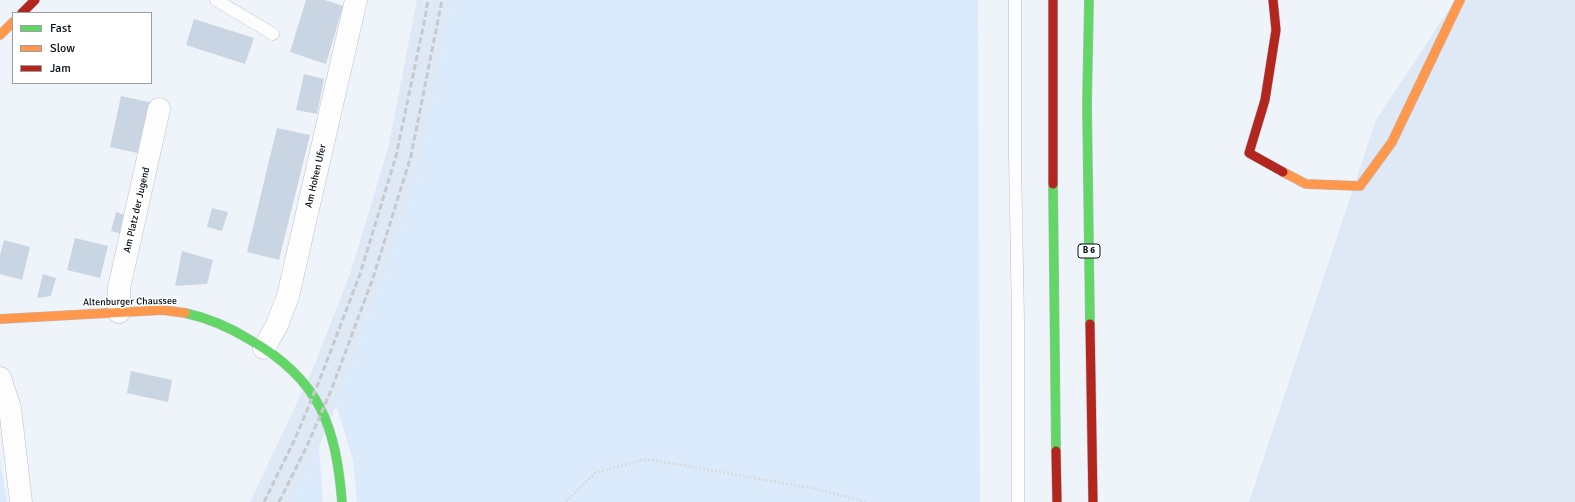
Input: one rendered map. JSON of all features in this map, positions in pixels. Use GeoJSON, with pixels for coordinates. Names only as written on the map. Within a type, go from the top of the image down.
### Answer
{"type":"FeatureCollection","features":[{"type":"Feature","properties":{"kind":"main road"},"geometry":{"type":"LineString","coordinates":[[23,12],[35,0]]}},
{"type":"Feature","properties":{"kind":"main road"},"geometry":{"type":"LineString","coordinates":[[1053,0],[1052,136],[1057,502]]}},
{"type":"Feature","properties":{"kind":"main road","name":"B 6"},"geometry":{"type":"LineString","coordinates":[[1089,0],[1087,104],[1093,502]]}},
{"type":"Feature","properties":{"kind":"main road"},"geometry":{"type":"LineString","coordinates":[[1273,0],[1276,30],[1265,100],[1249,153],[1306,184],[1360,186],[1392,142],[1460,0]]}},
{"type":"Feature","properties":{"kind":"main road"},"geometry":{"type":"LineString","coordinates":[[0,35],[12,23]]}},
{"type":"Feature","properties":{"kind":"main road","name":"Altenburger Chaussee"},"geometry":{"type":"LineString","coordinates":[[0,319],[163,310],[196,315],[235,331],[264,348],[289,367],[307,387],[320,406],[328,426],[339,466],[342,502]]}},
{"type":"Feature","properties":{"kind":"street","name":"Am Hohen Ufer"},"geometry":{"type":"LineString","coordinates":[[264,348],[277,325],[288,296],[356,0]]}},
{"type":"Feature","properties":{"kind":"street","name":"Am Platz der Jugend"},"geometry":{"type":"LineString","coordinates":[[119,312],[119,288],[159,109]]}},
{"type":"Feature","properties":{"kind":"street"},"geometry":{"type":"LineString","coordinates":[[0,378],[10,408],[21,502]]}},
{"type":"Feature","properties":{"kind":"lane"},"geometry":{"type":"LineString","coordinates":[[216,0],[273,34]]}},
{"type":"Feature","properties":{"kind":"lane"},"geometry":{"type":"LineString","coordinates":[[1015,0],[1018,502]]}},
{"type":"Feature","properties":{"kind":"path"},"geometry":{"type":"LineString","coordinates":[[566,502],[595,473],[647,459],[816,489],[865,502]]}},
{"type":"Feature","properties":{"kind":"shaded area"},"geometry":{"type":"Polygon","coordinates":[[[417,0],[451,0],[418,176],[381,283],[336,405],[319,447],[291,502],[250,502],[312,371],[351,271],[388,148],[417,0]]]}},
{"type":"Feature","properties":{"kind":"shaded area"},"geometry":{"type":"Polygon","coordinates":[[[451,0],[978,0],[980,502],[357,502],[353,460],[336,405],[381,283],[418,176],[451,0]]]}},
{"type":"Feature","properties":{"kind":"shaded area"},"geometry":{"type":"Polygon","coordinates":[[[1455,0],[1575,0],[1575,502],[1249,502],[1376,120],[1455,0]]]}},
{"type":"Feature","properties":{"kind":"shaded area"},"geometry":{"type":"Polygon","coordinates":[[[319,447],[323,502],[291,502],[319,447]]]}},
{"type":"Feature","properties":{"kind":"shaded area"},"geometry":{"type":"Polygon","coordinates":[[[0,456],[7,502],[0,502],[0,456]]]}},
{"type":"Feature","properties":{"kind":"building"},"geometry":{"type":"Polygon","coordinates":[[[306,0],[325,0],[343,6],[326,64],[290,52],[306,0]]]}},
{"type":"Feature","properties":{"kind":"building"},"geometry":{"type":"Polygon","coordinates":[[[194,19],[254,38],[245,64],[186,45],[194,19]]]}},
{"type":"Feature","properties":{"kind":"building"},"geometry":{"type":"Polygon","coordinates":[[[304,74],[324,79],[317,114],[296,110],[304,74]]]}},
{"type":"Feature","properties":{"kind":"building"},"geometry":{"type":"Polygon","coordinates":[[[121,96],[153,103],[142,154],[110,147],[121,96]]]}},
{"type":"Feature","properties":{"kind":"building"},"geometry":{"type":"Polygon","coordinates":[[[277,128],[310,135],[279,260],[247,252],[277,128]]]}},
{"type":"Feature","properties":{"kind":"building"},"geometry":{"type":"Polygon","coordinates":[[[212,208],[228,212],[222,231],[207,227],[212,208]]]}},
{"type":"Feature","properties":{"kind":"building"},"geometry":{"type":"Polygon","coordinates":[[[116,212],[131,217],[126,235],[111,231],[116,212]]]}},
{"type":"Feature","properties":{"kind":"building"},"geometry":{"type":"Polygon","coordinates":[[[75,238],[108,246],[100,278],[67,270],[75,238]]]}},
{"type":"Feature","properties":{"kind":"building"},"geometry":{"type":"Polygon","coordinates":[[[4,240],[30,247],[22,280],[0,274],[0,255],[4,240]]]}},
{"type":"Feature","properties":{"kind":"building"},"geometry":{"type":"Polygon","coordinates":[[[182,251],[213,260],[207,284],[175,286],[182,251]]]}},
{"type":"Feature","properties":{"kind":"building"},"geometry":{"type":"Polygon","coordinates":[[[43,274],[56,278],[51,296],[37,298],[43,274]]]}},
{"type":"Feature","properties":{"kind":"building"},"geometry":{"type":"Polygon","coordinates":[[[131,371],[172,380],[168,402],[127,393],[131,371]]]}},
{"type":"Feature","properties":{"kind":"railway"},"geometry":{"type":"LineString","coordinates":[[264,502],[295,439],[320,379],[360,274],[396,156],[428,0]]}},
{"type":"Feature","properties":{"kind":"railway"},"geometry":{"type":"LineString","coordinates":[[279,502],[307,446],[332,388],[373,278],[411,156],[442,0]]}},
{"type":"Feature","properties":{"kind":"traffic: fast"},"geometry":{"type":"LineString","coordinates":[[1089,0],[1087,104],[1090,324]]}},
{"type":"Feature","properties":{"kind":"traffic: fast"},"geometry":{"type":"LineString","coordinates":[[1053,184],[1056,451]]}},
{"type":"Feature","properties":{"kind":"traffic: fast"},"geometry":{"type":"LineString","coordinates":[[185,313],[220,324],[252,341],[275,356],[294,372],[309,389],[329,428],[335,451],[342,502]]}},
{"type":"Feature","properties":{"kind":"traffic: slow"},"geometry":{"type":"LineString","coordinates":[[1283,172],[1306,184],[1360,186],[1392,142],[1460,0]]}},
{"type":"Feature","properties":{"kind":"traffic: slow"},"geometry":{"type":"LineString","coordinates":[[0,35],[12,23]]}},
{"type":"Feature","properties":{"kind":"traffic: slow"},"geometry":{"type":"LineString","coordinates":[[0,319],[163,310],[185,313]]}},
{"type":"Feature","properties":{"kind":"traffic: jam"},"geometry":{"type":"LineString","coordinates":[[23,12],[35,0]]}},
{"type":"Feature","properties":{"kind":"traffic: jam"},"geometry":{"type":"LineString","coordinates":[[1053,0],[1053,184]]}},
{"type":"Feature","properties":{"kind":"traffic: jam"},"geometry":{"type":"LineString","coordinates":[[1273,0],[1276,30],[1265,100],[1249,153],[1283,172]]}},
{"type":"Feature","properties":{"kind":"traffic: jam"},"geometry":{"type":"LineString","coordinates":[[1090,324],[1093,502]]}},
{"type":"Feature","properties":{"kind":"traffic: jam"},"geometry":{"type":"LineString","coordinates":[[1056,451],[1057,502]]}}]}
